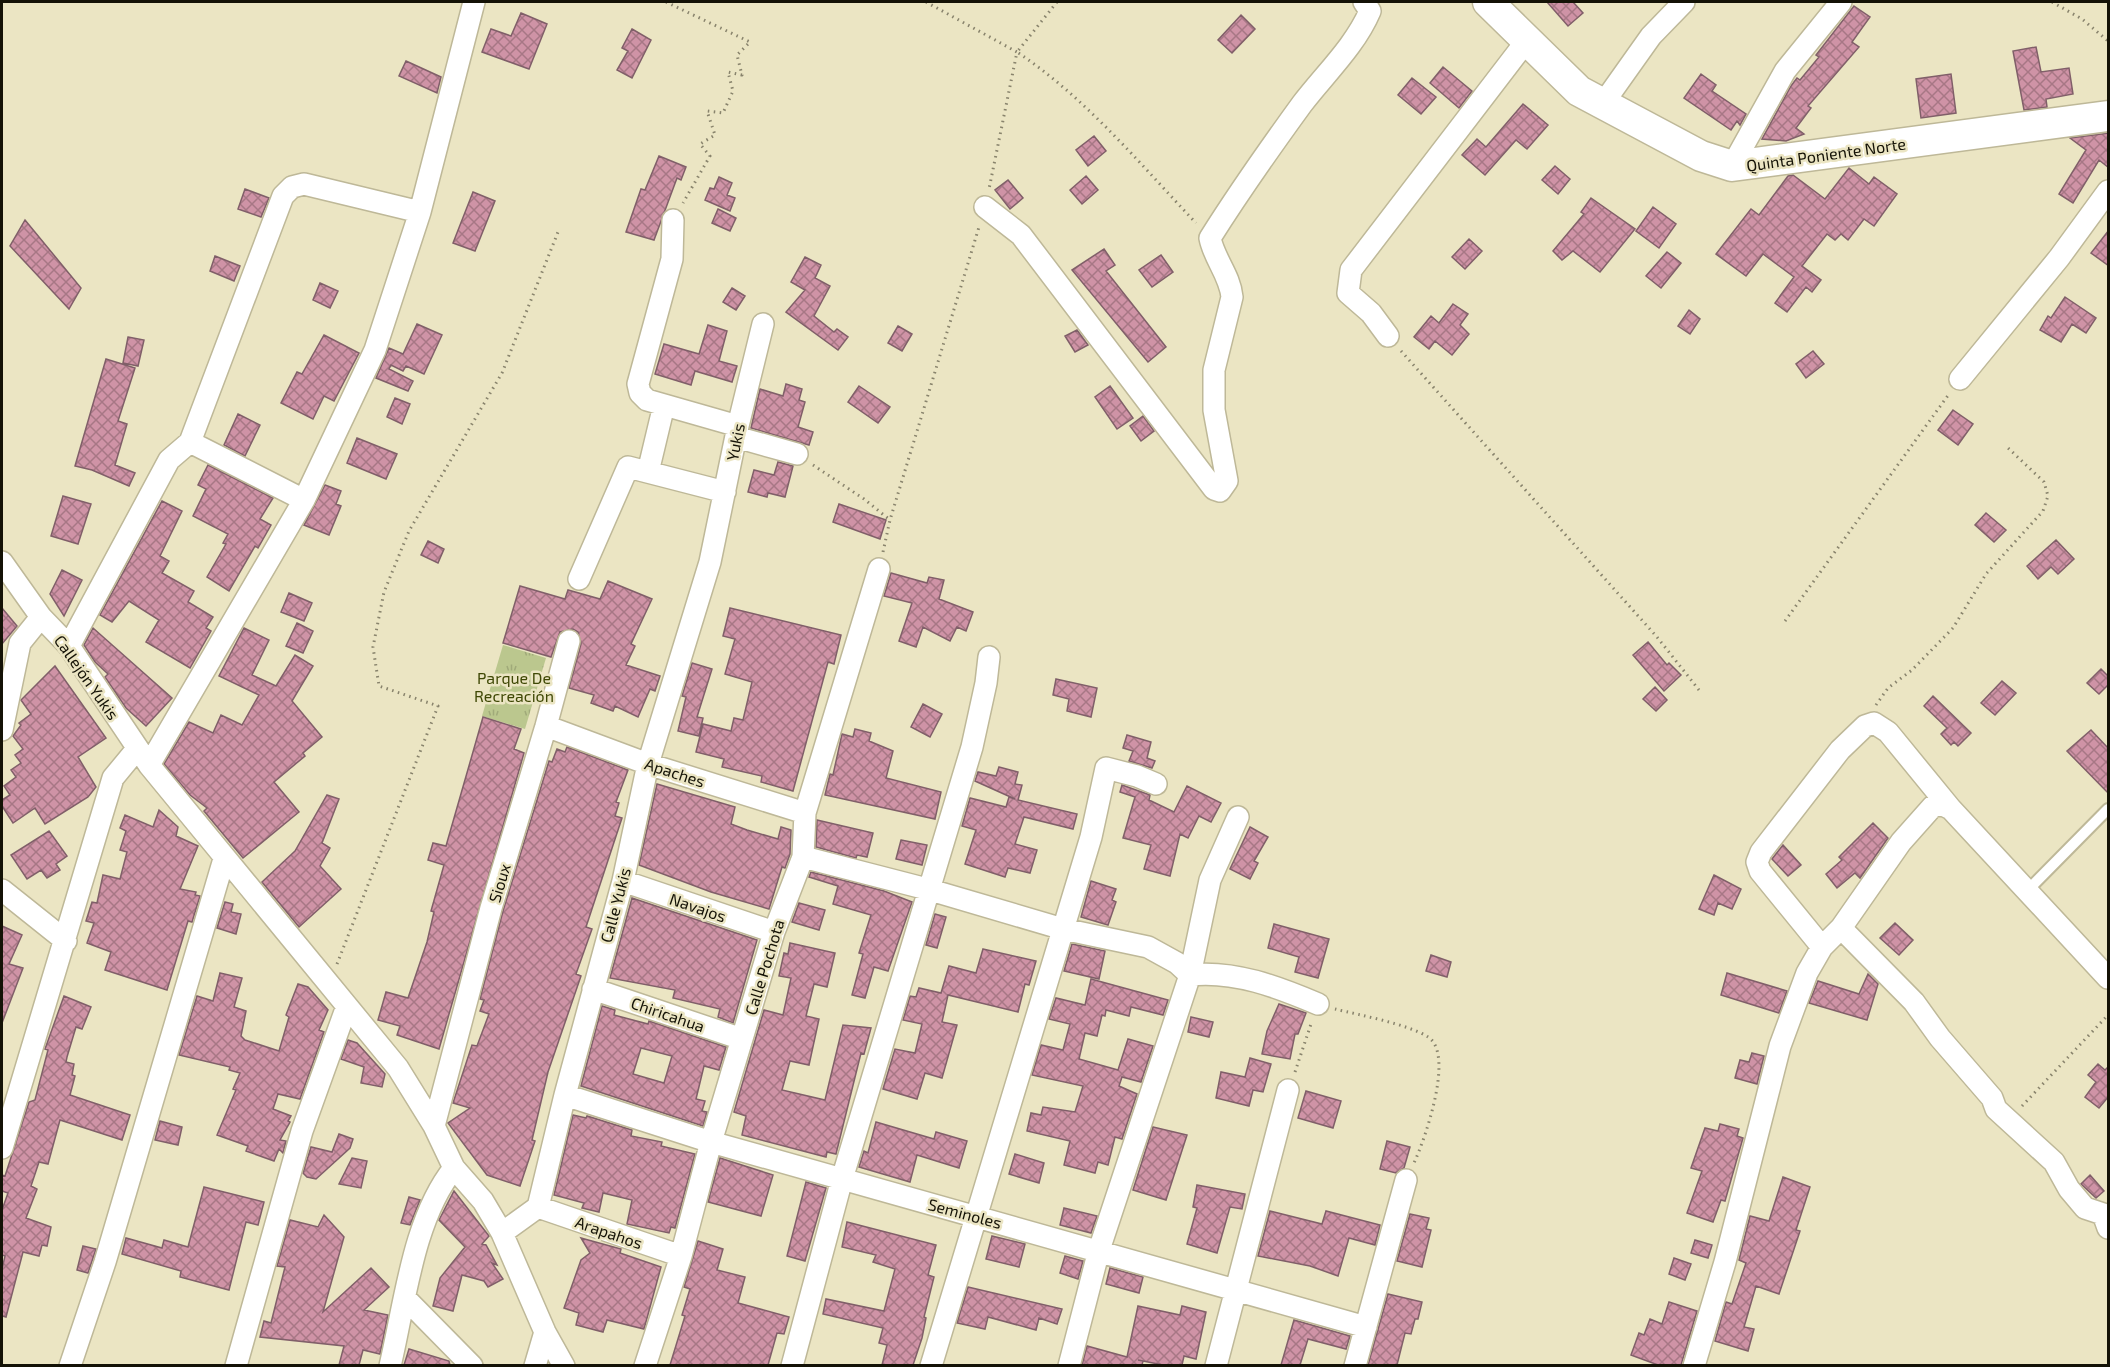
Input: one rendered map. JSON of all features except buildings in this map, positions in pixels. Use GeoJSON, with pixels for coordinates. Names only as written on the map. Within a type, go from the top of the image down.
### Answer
{"type":"FeatureCollection","features":[{"type":"Feature","properties":{"kind":"street"},"geometry":{"type":"LineString","coordinates":[[2,1148],[5,1126],[66,940],[113,778],[143,757],[304,500],[375,350],[420,212],[474,2]]}},
{"type":"Feature","properties":{"kind":"street"},"geometry":{"type":"LineString","coordinates":[[985,207],[1021,235],[1214,489],[1220,491],[1227,481],[1214,410],[1214,370],[1232,297],[1231,285],[1210,238],[1303,103],[1363,28],[1370,11],[1364,2]]}},
{"type":"Feature","properties":{"kind":"street","name":"Quinta Poniente Norte"},"geometry":{"type":"LineString","coordinates":[[1488,2],[1580,91],[1602,105],[1701,156],[1732,166],[2109,116]]}},
{"type":"Feature","properties":{"kind":"street"},"geometry":{"type":"LineString","coordinates":[[1602,105],[1651,36],[1684,2]]}},
{"type":"Feature","properties":{"kind":"street"},"geometry":{"type":"LineString","coordinates":[[1732,166],[1785,71],[1841,2]]}},
{"type":"Feature","properties":{"kind":"street"},"geometry":{"type":"LineString","coordinates":[[1388,336],[1371,313],[1348,293],[1351,270],[1528,39]]}},
{"type":"Feature","properties":{"kind":"street"},"geometry":{"type":"LineString","coordinates":[[69,646],[169,460],[190,442],[283,196],[292,187],[304,184],[420,212]]}},
{"type":"Feature","properties":{"kind":"street"},"geometry":{"type":"LineString","coordinates":[[1960,379],[2059,258],[2109,191]]}},
{"type":"Feature","properties":{"kind":"street"},"geometry":{"type":"LineString","coordinates":[[673,220],[672,259],[638,384],[640,393],[647,400],[797,454]]}},
{"type":"Feature","properties":{"kind":"street","name":"Yukis"},"geometry":{"type":"LineString","coordinates":[[710,562],[737,432],[763,324]]}},
{"type":"Feature","properties":{"kind":"street"},"geometry":{"type":"LineString","coordinates":[[579,579],[638,470],[664,405]]}},
{"type":"Feature","properties":{"kind":"street"},"geometry":{"type":"LineString","coordinates":[[190,442],[304,500]]}},
{"type":"Feature","properties":{"kind":"street"},"geometry":{"type":"LineString","coordinates":[[638,470],[725,492]]}},
{"type":"Feature","properties":{"kind":"street","name":"Callejón Yukis"},"geometry":{"type":"LineString","coordinates":[[2,562],[41,617],[69,646],[143,757],[224,859],[398,1068],[434,1126],[454,1168],[483,1201],[502,1233],[545,1332],[564,1365]]}},
{"type":"Feature","properties":{"kind":"street","name":"Calle Yukis"},"geometry":{"type":"LineString","coordinates":[[538,1208],[565,1095],[623,881],[648,764],[710,562]]}},
{"type":"Feature","properties":{"kind":"street","name":"Calle Pochota"},"geometry":{"type":"LineString","coordinates":[[645,1365],[681,1256],[711,1142],[774,932],[803,857],[804,813],[879,569]]}},
{"type":"Feature","properties":{"kind":"street"},"geometry":{"type":"LineString","coordinates":[[2,730],[20,643],[41,617]]}},
{"type":"Feature","properties":{"kind":"street","name":"Sioux"},"geometry":{"type":"LineString","coordinates":[[434,1126],[491,908],[569,641]]}},
{"type":"Feature","properties":{"kind":"street"},"geometry":{"type":"LineString","coordinates":[[792,1365],[842,1179],[927,889],[974,740],[989,657]]}},
{"type":"Feature","properties":{"kind":"street"},"geometry":{"type":"LineString","coordinates":[[1822,947],[1760,871],[1757,862],[1761,852],[1840,750],[1865,726],[1874,723],[1888,732],[1951,809],[2109,978]]}},
{"type":"Feature","properties":{"kind":"street","name":"Apaches"},"geometry":{"type":"LineString","coordinates":[[546,726],[648,764],[804,813]]}},
{"type":"Feature","properties":{"kind":"street"},"geometry":{"type":"LineString","coordinates":[[930,1365],[1092,837],[1106,768],[1137,776],[1156,784]]}},
{"type":"Feature","properties":{"kind":"street"},"geometry":{"type":"LineString","coordinates":[[1694,1365],[1725,1262],[1786,1029],[1807,973],[1822,947],[1841,928],[1901,842],[1933,806],[1943,805],[1951,809]]}},
{"type":"Feature","properties":{"kind":"street"},"geometry":{"type":"LineString","coordinates":[[1069,1365],[1099,1250],[1190,975],[1210,880],[1238,817]]}},
{"type":"Feature","properties":{"kind":"street"},"geometry":{"type":"LineString","coordinates":[[803,857],[927,889],[1063,929],[1148,947],[1177,963],[1190,975],[1213,973],[1278,987],[1318,1004]]}},
{"type":"Feature","properties":{"kind":"street"},"geometry":{"type":"LineString","coordinates":[[70,1365],[105,1262],[224,859]]}},
{"type":"Feature","properties":{"kind":"street","name":"Navajos"},"geometry":{"type":"LineString","coordinates":[[623,881],[774,932]]}},
{"type":"Feature","properties":{"kind":"street"},"geometry":{"type":"LineString","coordinates":[[2,890],[66,940]]}},
{"type":"Feature","properties":{"kind":"street"},"geometry":{"type":"LineString","coordinates":[[1841,928],[1914,1002],[1940,1038],[1992,1098],[1996,1109],[2054,1162],[2069,1189],[2085,1209],[2103,1214],[2109,1228]]}},
{"type":"Feature","properties":{"kind":"street","name":"Chiricahua"},"geometry":{"type":"LineString","coordinates":[[593,988],[742,1039]]}},
{"type":"Feature","properties":{"kind":"street"},"geometry":{"type":"LineString","coordinates":[[236,1365],[302,1131],[347,1006]]}},
{"type":"Feature","properties":{"kind":"street"},"geometry":{"type":"LineString","coordinates":[[1216,1365],[1288,1090]]}},
{"type":"Feature","properties":{"kind":"street","name":"Seminoles"},"geometry":{"type":"LineString","coordinates":[[565,1095],[711,1142],[1366,1327]]}},
{"type":"Feature","properties":{"kind":"street"},"geometry":{"type":"LineString","coordinates":[[390,1365],[416,1252],[438,1188],[454,1168]]}},
{"type":"Feature","properties":{"kind":"street"},"geometry":{"type":"LineString","coordinates":[[1355,1365],[1406,1180]]}},
{"type":"Feature","properties":{"kind":"street"},"geometry":{"type":"LineString","coordinates":[[502,1233],[538,1208]]}},
{"type":"Feature","properties":{"kind":"street","name":"Arapahos"},"geometry":{"type":"LineString","coordinates":[[538,1208],[681,1256]]}},
{"type":"Feature","properties":{"kind":"street"},"geometry":{"type":"LineString","coordinates":[[406,1299],[472,1365]]}},
{"type":"Feature","properties":{"kind":"street"},"geometry":{"type":"LineString","coordinates":[[535,1365],[545,1332]]}},
{"type":"Feature","properties":{"kind":"lane"},"geometry":{"type":"LineString","coordinates":[[2027,891],[2109,809]]}},
{"type":"Feature","properties":{"kind":"path"},"geometry":{"type":"LineString","coordinates":[[666,2],[750,42],[737,55],[742,75],[728,72],[733,91],[723,113],[706,111],[715,135],[700,144],[710,156],[673,220]]}},
{"type":"Feature","properties":{"kind":"path"},"geometry":{"type":"LineString","coordinates":[[926,2],[1017,52],[1042,69],[1090,111],[1210,238]]}},
{"type":"Feature","properties":{"kind":"path"},"geometry":{"type":"LineString","coordinates":[[879,569],[890,520],[985,207],[1017,52],[1058,2]]}},
{"type":"Feature","properties":{"kind":"path"},"geometry":{"type":"LineString","coordinates":[[2052,2],[2082,19],[2109,41]]}},
{"type":"Feature","properties":{"kind":"path"},"geometry":{"type":"LineString","coordinates":[[328,985],[438,706],[379,686],[373,647],[384,592],[409,531],[502,373],[558,232]]}},
{"type":"Feature","properties":{"kind":"path"},"geometry":{"type":"LineString","coordinates":[[1388,336],[1657,637],[1699,690]]}},
{"type":"Feature","properties":{"kind":"path"},"geometry":{"type":"LineString","coordinates":[[1785,621],[1960,379]]}},
{"type":"Feature","properties":{"kind":"path"},"geometry":{"type":"LineString","coordinates":[[1874,723],[1872,713],[1883,694],[1953,628],[1986,574],[2043,511],[2048,496],[2044,482],[2006,446]]}},
{"type":"Feature","properties":{"kind":"path"},"geometry":{"type":"LineString","coordinates":[[797,454],[864,499],[890,520]]}},
{"type":"Feature","properties":{"kind":"path"},"geometry":{"type":"LineString","coordinates":[[1288,1090],[1318,1004],[1429,1037],[1439,1052],[1438,1083],[1422,1145],[1406,1180]]}},
{"type":"Feature","properties":{"kind":"path"},"geometry":{"type":"LineString","coordinates":[[2008,1120],[2109,1015]]}},
{"type":"Feature","properties":{"kind":"green space","name":"Parque De Recreación"},"geometry":{"type":"Polygon","coordinates":[[[503,645],[546,658],[525,729],[482,716],[503,645]]]}}]}
